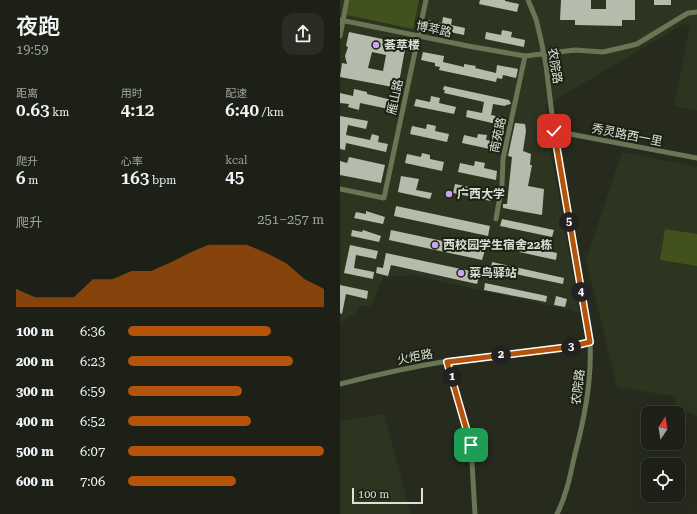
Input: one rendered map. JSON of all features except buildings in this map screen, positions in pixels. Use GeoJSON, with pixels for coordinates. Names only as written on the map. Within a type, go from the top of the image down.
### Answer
{"type":"FeatureCollection","features":[{"type":"Feature","properties":{"kind":"street"},"geometry":{"type":"LineString","coordinates":[[340,36],[347,0]]}},
{"type":"Feature","properties":{"kind":"street","name":"雁山路"},"geometry":{"type":"LineString","coordinates":[[340,189],[384,198],[426,0]]}},
{"type":"Feature","properties":{"kind":"street","name":"农院路"},"geometry":{"type":"LineString","coordinates":[[528,0],[536,19],[546,65],[554,131],[590,342],[591,364],[585,414],[566,493],[557,514]]}},
{"type":"Feature","properties":{"kind":"street","name":"博萃路"},"geometry":{"type":"LineString","coordinates":[[342,20],[525,56],[569,50],[603,52],[624,48],[637,44],[688,14],[697,12]]}},
{"type":"Feature","properties":{"kind":"street","name":"南苑路"},"geometry":{"type":"LineString","coordinates":[[496,219],[502,185],[503,160],[525,56]]}},
{"type":"Feature","properties":{"kind":"street","name":"秀灵路西一里"},"geometry":{"type":"LineString","coordinates":[[554,131],[697,158]]}},
{"type":"Feature","properties":{"kind":"street","name":"火炬路"},"geometry":{"type":"LineString","coordinates":[[340,384],[447,362],[569,347],[590,342]]}},
{"type":"Feature","properties":{"kind":"street"},"geometry":{"type":"LineString","coordinates":[[447,362],[471,445],[475,514]]}},
{"type":"Feature","properties":{"kind":"shaded area","name":"广西大学"},"geometry":{"type":"Polygon","coordinates":[[[340,0],[697,0],[697,111],[674,106],[690,25],[684,24],[545,106],[552,160],[580,312],[412,275],[383,278],[371,306],[360,306],[356,316],[351,315],[340,323],[340,0]]]}},
{"type":"Feature","properties":{"kind":"shaded area"},"geometry":{"type":"Polygon","coordinates":[[[622,152],[697,167],[697,416],[685,411],[685,406],[677,406],[672,396],[617,387],[586,260],[622,152]]]}},
{"type":"Feature","properties":{"kind":"shaded area"},"geometry":{"type":"Polygon","coordinates":[[[384,414],[411,514],[340,514],[340,421],[384,414]]]}},
{"type":"Feature","properties":{"kind":"green space"},"geometry":{"type":"Polygon","coordinates":[[[350,0],[419,0],[413,29],[347,15],[350,0]]]}},
{"type":"Feature","properties":{"kind":"green space"},"geometry":{"type":"Polygon","coordinates":[[[665,229],[697,234],[697,266],[660,260],[665,229]]]}},
{"type":"Feature","properties":{"kind":"place","name":"荟萃楼"},"geometry":{"type":"Point","coordinates":[376,45]}},
{"type":"Feature","properties":{"kind":"place","name":"广西大学"},"geometry":{"type":"Point","coordinates":[449,194]}},
{"type":"Feature","properties":{"kind":"place","name":"西校园学生宿舍22栋"},"geometry":{"type":"Point","coordinates":[435,245]}},
{"type":"Feature","properties":{"kind":"place","name":"菜鸟驿站"},"geometry":{"type":"Point","coordinates":[461,273]}},
{"type":"Feature","properties":{"kind":"route"},"geometry":{"type":"LineString","coordinates":[[471,445],[447,362],[569,347],[590,342],[554,131]]}}]}
